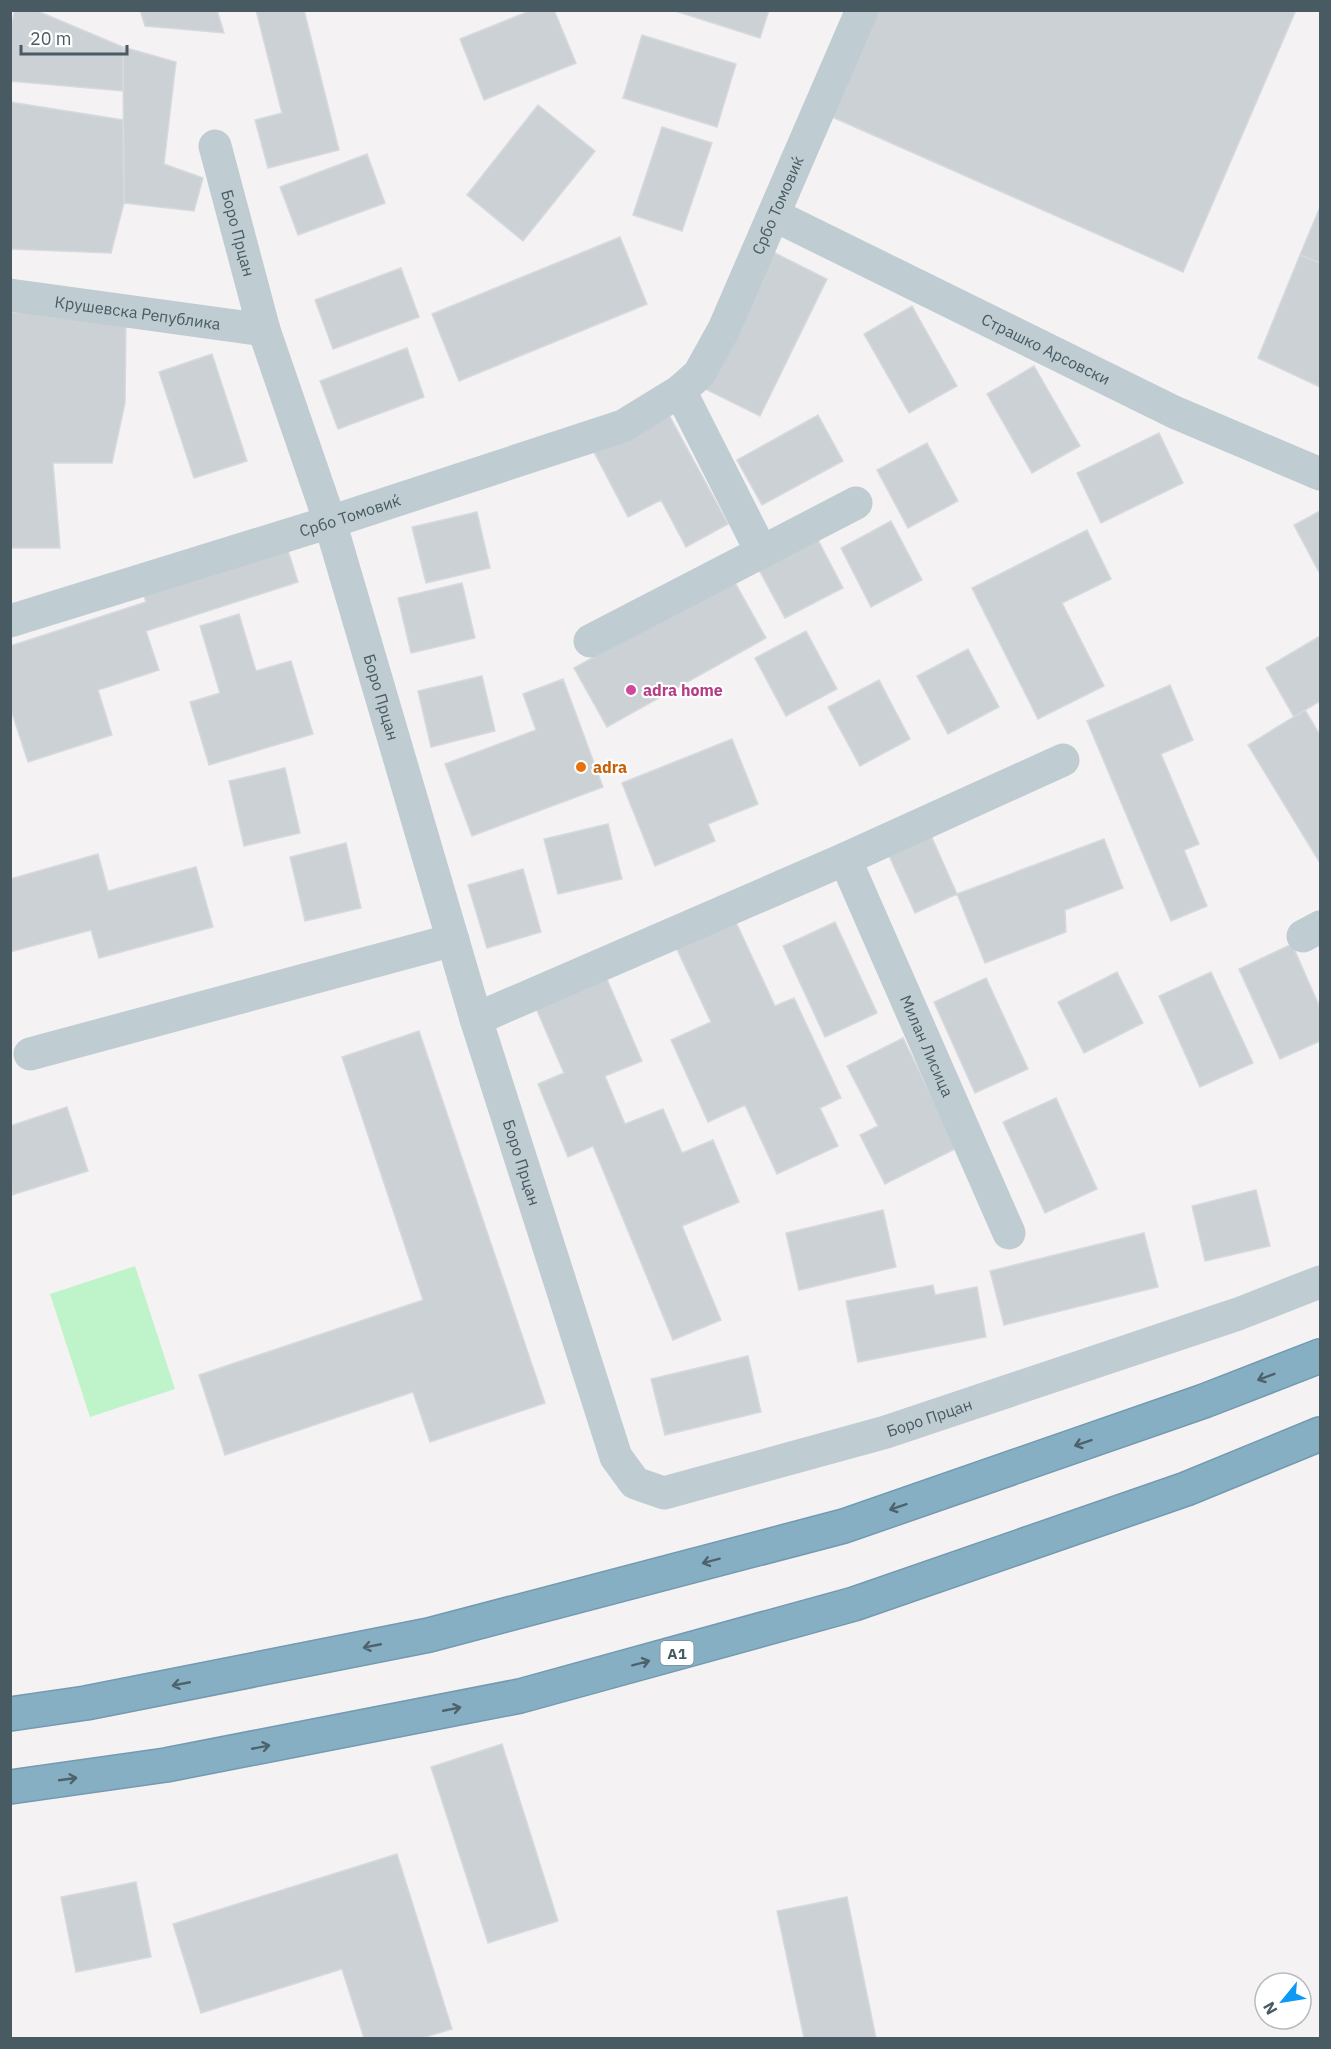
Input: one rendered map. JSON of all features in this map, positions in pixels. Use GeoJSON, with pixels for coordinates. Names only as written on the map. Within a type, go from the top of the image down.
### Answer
{"type":"FeatureCollection","features":[{"type":"Feature","properties":{"kind":"highway"},"geometry":{"type":"LineString","coordinates":[[10,1714],[86,1703],[429,1635],[844,1526],[1204,1401],[1320,1356]]}},
{"type":"Feature","properties":{"kind":"highway","name":"A1"},"geometry":{"type":"LineString","coordinates":[[10,1787],[166,1765],[520,1696],[854,1604],[1186,1489],[1320,1434]]}},
{"type":"Feature","properties":{"kind":"street","name":"Србо Томовиќ"},"geometry":{"type":"LineString","coordinates":[[10,621],[330,522],[623,426],[680,391],[699,374],[724,330],[862,10]]}},
{"type":"Feature","properties":{"kind":"street","name":"Боро Прцан"},"geometry":{"type":"LineString","coordinates":[[215,146],[264,330],[330,522],[476,1019],[616,1457],[635,1483],[664,1492],[886,1432],[1238,1314],[1320,1282]]}},
{"type":"Feature","properties":{"kind":"street","name":"Страшко Арсовски"},"geometry":{"type":"LineString","coordinates":[[774,215],[1174,412],[1320,474]]}},
{"type":"Feature","properties":{"kind":"street","name":"Крушевска Република"},"geometry":{"type":"LineString","coordinates":[[10,295],[264,330]]}},
{"type":"Feature","properties":{"kind":"street"},"geometry":{"type":"LineString","coordinates":[[680,391],[761,551]]}},
{"type":"Feature","properties":{"kind":"street"},"geometry":{"type":"LineString","coordinates":[[590,641],[856,503]]}},
{"type":"Feature","properties":{"kind":"street"},"geometry":{"type":"LineString","coordinates":[[476,1019],[845,860],[1063,760]]}},
{"type":"Feature","properties":{"kind":"street","name":"Милан Лисица"},"geometry":{"type":"LineString","coordinates":[[845,860],[1009,1233]]}},
{"type":"Feature","properties":{"kind":"street"},"geometry":{"type":"LineString","coordinates":[[30,1054],[453,940]]}},
{"type":"Feature","properties":{"kind":"green space"},"geometry":{"type":"Polygon","coordinates":[[[135,1266],[175,1389],[90,1417],[50,1294],[135,1266]]]}},
{"type":"Feature","properties":{"kind":"building"},"geometry":{"type":"Polygon","coordinates":[[[15,10],[35,10],[123,47],[123,91],[10,81],[10,30],[15,10]]]}},
{"type":"Feature","properties":{"kind":"building"},"geometry":{"type":"Polygon","coordinates":[[[140,10],[217,10],[224,33],[145,26],[140,10]]]}},
{"type":"Feature","properties":{"kind":"building"},"geometry":{"type":"Polygon","coordinates":[[[256,10],[304,10],[339,150],[268,168],[255,120],[282,113],[256,10]]]}},
{"type":"Feature","properties":{"kind":"building"},"geometry":{"type":"Polygon","coordinates":[[[532,10],[554,10],[576,63],[484,100],[460,39],[532,10]]]}},
{"type":"Feature","properties":{"kind":"building"},"geometry":{"type":"Polygon","coordinates":[[[672,10],[769,10],[760,38],[672,10]]]}},
{"type":"Feature","properties":{"kind":"building"},"geometry":{"type":"Polygon","coordinates":[[[875,10],[1296,10],[1183,272],[830,116],[875,10]]]}},
{"type":"Feature","properties":{"kind":"building"},"geometry":{"type":"Polygon","coordinates":[[[642,35],[736,64],[717,127],[623,98],[642,35]]]}},
{"type":"Feature","properties":{"kind":"building"},"geometry":{"type":"Polygon","coordinates":[[[123,47],[176,62],[164,164],[203,178],[194,211],[124,203],[123,47]]]}},
{"type":"Feature","properties":{"kind":"building"},"geometry":{"type":"Polygon","coordinates":[[[10,102],[123,120],[124,203],[111,253],[10,249],[10,102]]]}},
{"type":"Feature","properties":{"kind":"building"},"geometry":{"type":"Polygon","coordinates":[[[538,105],[595,151],[523,241],[467,195],[538,105]]]}},
{"type":"Feature","properties":{"kind":"building"},"geometry":{"type":"Polygon","coordinates":[[[662,127],[712,143],[682,231],[633,215],[662,127]]]}},
{"type":"Feature","properties":{"kind":"building"},"geometry":{"type":"Polygon","coordinates":[[[367,154],[385,203],[298,235],[280,187],[367,154]]]}},
{"type":"Feature","properties":{"kind":"building"},"geometry":{"type":"Polygon","coordinates":[[[1320,207],[1320,263],[1300,255],[1320,207]]]}},
{"type":"Feature","properties":{"kind":"building"},"geometry":{"type":"Polygon","coordinates":[[[620,237],[647,304],[459,381],[432,314],[620,237]]]}},
{"type":"Feature","properties":{"kind":"building"},"geometry":{"type":"Polygon","coordinates":[[[771,251],[827,279],[760,416],[703,388],[771,251]]]}},
{"type":"Feature","properties":{"kind":"building"},"geometry":{"type":"Polygon","coordinates":[[[1300,255],[1320,263],[1320,387],[1258,358],[1300,255]]]}},
{"type":"Feature","properties":{"kind":"building"},"geometry":{"type":"Polygon","coordinates":[[[401,268],[419,317],[333,349],[315,300],[401,268]]]}},
{"type":"Feature","properties":{"kind":"building"},"geometry":{"type":"Polygon","coordinates":[[[912,306],[957,386],[909,413],[864,334],[912,306]]]}},
{"type":"Feature","properties":{"kind":"building"},"geometry":{"type":"Polygon","coordinates":[[[10,312],[126,317],[125,403],[112,463],[53,463],[60,548],[10,548],[10,312]]]}},
{"type":"Feature","properties":{"kind":"building"},"geometry":{"type":"Polygon","coordinates":[[[407,348],[424,397],[338,429],[320,381],[407,348]]]}},
{"type":"Feature","properties":{"kind":"building"},"geometry":{"type":"Polygon","coordinates":[[[212,354],[247,461],[194,478],[159,372],[212,354]]]}},
{"type":"Feature","properties":{"kind":"building"},"geometry":{"type":"Polygon","coordinates":[[[1034,366],[1080,446],[1032,473],[987,394],[1034,366]]]}},
{"type":"Feature","properties":{"kind":"building"},"geometry":{"type":"Polygon","coordinates":[[[668,413],[728,524],[686,547],[661,500],[628,517],[594,452],[668,413]]]}},
{"type":"Feature","properties":{"kind":"building"},"geometry":{"type":"Polygon","coordinates":[[[818,415],[843,461],[762,505],[737,460],[818,415]]]}},
{"type":"Feature","properties":{"kind":"building"},"geometry":{"type":"Polygon","coordinates":[[[1159,433],[1183,483],[1101,523],[1077,473],[1159,433]]]}},
{"type":"Feature","properties":{"kind":"building"},"geometry":{"type":"Polygon","coordinates":[[[927,443],[958,501],[908,528],[877,470],[927,443]]]}},
{"type":"Feature","properties":{"kind":"building"},"geometry":{"type":"Polygon","coordinates":[[[1320,511],[1320,574],[1294,525],[1320,511]]]}},
{"type":"Feature","properties":{"kind":"building"},"geometry":{"type":"Polygon","coordinates":[[[477,512],[490,568],[426,583],[412,527],[477,512]]]}},
{"type":"Feature","properties":{"kind":"building"},"geometry":{"type":"Polygon","coordinates":[[[891,521],[922,580],[871,607],[841,548],[891,521]]]}},
{"type":"Feature","properties":{"kind":"building"},"geometry":{"type":"Polygon","coordinates":[[[1087,530],[1111,579],[1062,603],[1104,686],[1038,719],[972,588],[1087,530]]]}},
{"type":"Feature","properties":{"kind":"building"},"geometry":{"type":"Polygon","coordinates":[[[817,538],[843,588],[785,618],[758,568],[817,538]]]}},
{"type":"Feature","properties":{"kind":"building"},"geometry":{"type":"Polygon","coordinates":[[[285,541],[298,582],[146,631],[159,670],[98,690],[112,735],[28,762],[10,707],[10,646],[146,602],[141,587],[285,541]]]}},
{"type":"Feature","properties":{"kind":"building"},"geometry":{"type":"Polygon","coordinates":[[[733,579],[766,638],[607,727],[574,668],[733,579]]]}},
{"type":"Feature","properties":{"kind":"building"},"geometry":{"type":"Polygon","coordinates":[[[462,583],[475,638],[411,653],[398,598],[462,583]]]}},
{"type":"Feature","properties":{"kind":"building"},"geometry":{"type":"Polygon","coordinates":[[[239,614],[256,671],[291,661],[313,734],[209,765],[190,702],[220,693],[200,626],[239,614]]]}},
{"type":"Feature","properties":{"kind":"building"},"geometry":{"type":"Polygon","coordinates":[[[806,631],[837,689],[786,716],[755,658],[806,631]]]}},
{"type":"Feature","properties":{"kind":"building"},"geometry":{"type":"Polygon","coordinates":[[[1320,636],[1320,701],[1294,717],[1266,668],[1320,636]]]}},
{"type":"Feature","properties":{"kind":"building"},"geometry":{"type":"Polygon","coordinates":[[[968,649],[999,707],[948,734],[917,676],[968,649]]]}},
{"type":"Feature","properties":{"kind":"building"},"geometry":{"type":"Polygon","coordinates":[[[482,676],[495,731],[431,747],[418,691],[482,676]]]}},
{"type":"Feature","properties":{"kind":"building"},"geometry":{"type":"Polygon","coordinates":[[[563,679],[603,787],[472,836],[445,764],[536,730],[523,694],[563,679]]]}},
{"type":"Feature","properties":{"kind":"building"},"geometry":{"type":"Polygon","coordinates":[[[879,680],[910,739],[860,766],[828,707],[879,680]]]}},
{"type":"Feature","properties":{"kind":"building"},"geometry":{"type":"Polygon","coordinates":[[[1170,685],[1193,740],[1161,754],[1199,844],[1184,850],[1207,906],[1171,921],[1087,721],[1170,685]]]}},
{"type":"Feature","properties":{"kind":"building"},"geometry":{"type":"Polygon","coordinates":[[[1305,710],[1320,735],[1320,863],[1248,745],[1305,710]]]}},
{"type":"Feature","properties":{"kind":"building"},"geometry":{"type":"Polygon","coordinates":[[[732,739],[758,804],[708,824],[715,841],[655,866],[622,783],[732,739]]]}},
{"type":"Feature","properties":{"kind":"building"},"geometry":{"type":"Polygon","coordinates":[[[285,768],[300,833],[244,846],[229,781],[285,768]]]}},
{"type":"Feature","properties":{"kind":"building"},"geometry":{"type":"Polygon","coordinates":[[[608,824],[622,879],[558,894],[544,839],[608,824]]]}},
{"type":"Feature","properties":{"kind":"building"},"geometry":{"type":"Polygon","coordinates":[[[929,831],[957,894],[915,913],[887,851],[929,831]]]}},
{"type":"Feature","properties":{"kind":"building"},"geometry":{"type":"Polygon","coordinates":[[[1104,839],[1123,888],[1065,910],[1066,932],[985,963],[957,894],[1104,839]]]}},
{"type":"Feature","properties":{"kind":"building"},"geometry":{"type":"Polygon","coordinates":[[[346,843],[361,908],[305,921],[290,857],[346,843]]]}},
{"type":"Feature","properties":{"kind":"building"},"geometry":{"type":"Polygon","coordinates":[[[98,854],[108,891],[196,867],[213,927],[99,958],[91,930],[10,952],[10,879],[98,854]]]}},
{"type":"Feature","properties":{"kind":"building"},"geometry":{"type":"Polygon","coordinates":[[[523,869],[541,932],[487,948],[468,885],[523,869]]]}},
{"type":"Feature","properties":{"kind":"building"},"geometry":{"type":"Polygon","coordinates":[[[734,918],[775,1006],[794,998],[841,1098],[820,1108],[838,1146],[777,1174],[745,1105],[708,1122],[671,1040],[711,1022],[675,945],[734,918]]]}},
{"type":"Feature","properties":{"kind":"building"},"geometry":{"type":"Polygon","coordinates":[[[835,922],[877,1013],[825,1037],[783,946],[835,922]]]}},
{"type":"Feature","properties":{"kind":"building"},"geometry":{"type":"Polygon","coordinates":[[[1292,944],[1320,1008],[1320,1041],[1280,1059],[1239,969],[1292,944]]]}},
{"type":"Feature","properties":{"kind":"building"},"geometry":{"type":"Polygon","coordinates":[[[603,970],[642,1061],[605,1076],[625,1124],[663,1109],[682,1153],[713,1140],[739,1202],[682,1226],[721,1320],[673,1340],[593,1146],[568,1157],[538,1084],[564,1073],[532,999],[603,970]]]}},
{"type":"Feature","properties":{"kind":"building"},"geometry":{"type":"Polygon","coordinates":[[[1117,972],[1143,1023],[1084,1053],[1058,1002],[1117,972]]]}},
{"type":"Feature","properties":{"kind":"building"},"geometry":{"type":"Polygon","coordinates":[[[1211,972],[1253,1063],[1200,1087],[1159,996],[1211,972]]]}},
{"type":"Feature","properties":{"kind":"building"},"geometry":{"type":"Polygon","coordinates":[[[986,978],[1028,1069],[975,1093],[934,1002],[986,978]]]}},
{"type":"Feature","properties":{"kind":"building"},"geometry":{"type":"Polygon","coordinates":[[[419,1031],[545,1403],[430,1442],[413,1392],[225,1455],[199,1375],[423,1300],[342,1057],[419,1031]]]}},
{"type":"Feature","properties":{"kind":"building"},"geometry":{"type":"Polygon","coordinates":[[[903,1038],[957,1148],[885,1184],[860,1135],[878,1126],[847,1066],[903,1038]]]}},
{"type":"Feature","properties":{"kind":"building"},"geometry":{"type":"Polygon","coordinates":[[[1056,1098],[1097,1189],[1045,1213],[1003,1122],[1056,1098]]]}},
{"type":"Feature","properties":{"kind":"building"},"geometry":{"type":"Polygon","coordinates":[[[67,1107],[88,1171],[12,1195],[10,1126],[67,1107]]]}},
{"type":"Feature","properties":{"kind":"building"},"geometry":{"type":"Polygon","coordinates":[[[1256,1190],[1270,1246],[1205,1261],[1192,1206],[1256,1190]]]}},
{"type":"Feature","properties":{"kind":"building"},"geometry":{"type":"Polygon","coordinates":[[[883,1210],[896,1267],[799,1290],[786,1233],[883,1210]]]}},
{"type":"Feature","properties":{"kind":"building"},"geometry":{"type":"Polygon","coordinates":[[[1144,1233],[1158,1287],[1004,1325],[990,1271],[1144,1233]]]}},
{"type":"Feature","properties":{"kind":"building"},"geometry":{"type":"Polygon","coordinates":[[[933,1285],[935,1295],[977,1287],[986,1337],[858,1362],[846,1301],[933,1285]]]}},
{"type":"Feature","properties":{"kind":"building"},"geometry":{"type":"Polygon","coordinates":[[[748,1356],[761,1412],[665,1435],[651,1379],[748,1356]]]}},
{"type":"Feature","properties":{"kind":"building"},"geometry":{"type":"Polygon","coordinates":[[[502,1744],[558,1921],[488,1943],[431,1767],[502,1744]]]}},
{"type":"Feature","properties":{"kind":"building"},"geometry":{"type":"Polygon","coordinates":[[[397,1854],[452,2029],[422,2038],[364,2038],[342,1969],[201,2013],[173,1924],[397,1854]]]}},
{"type":"Feature","properties":{"kind":"building"},"geometry":{"type":"Polygon","coordinates":[[[136,1882],[151,1957],[76,1972],[61,1897],[136,1882]]]}},
{"type":"Feature","properties":{"kind":"building"},"geometry":{"type":"Polygon","coordinates":[[[847,1897],[876,2038],[804,2038],[777,1911],[847,1897]]]}},
{"type":"Feature","properties":{"kind":"place","name":"adra home"},"geometry":{"type":"Point","coordinates":[631,690]}},
{"type":"Feature","properties":{"kind":"place","name":"adra"},"geometry":{"type":"Point","coordinates":[581,767]}}]}
